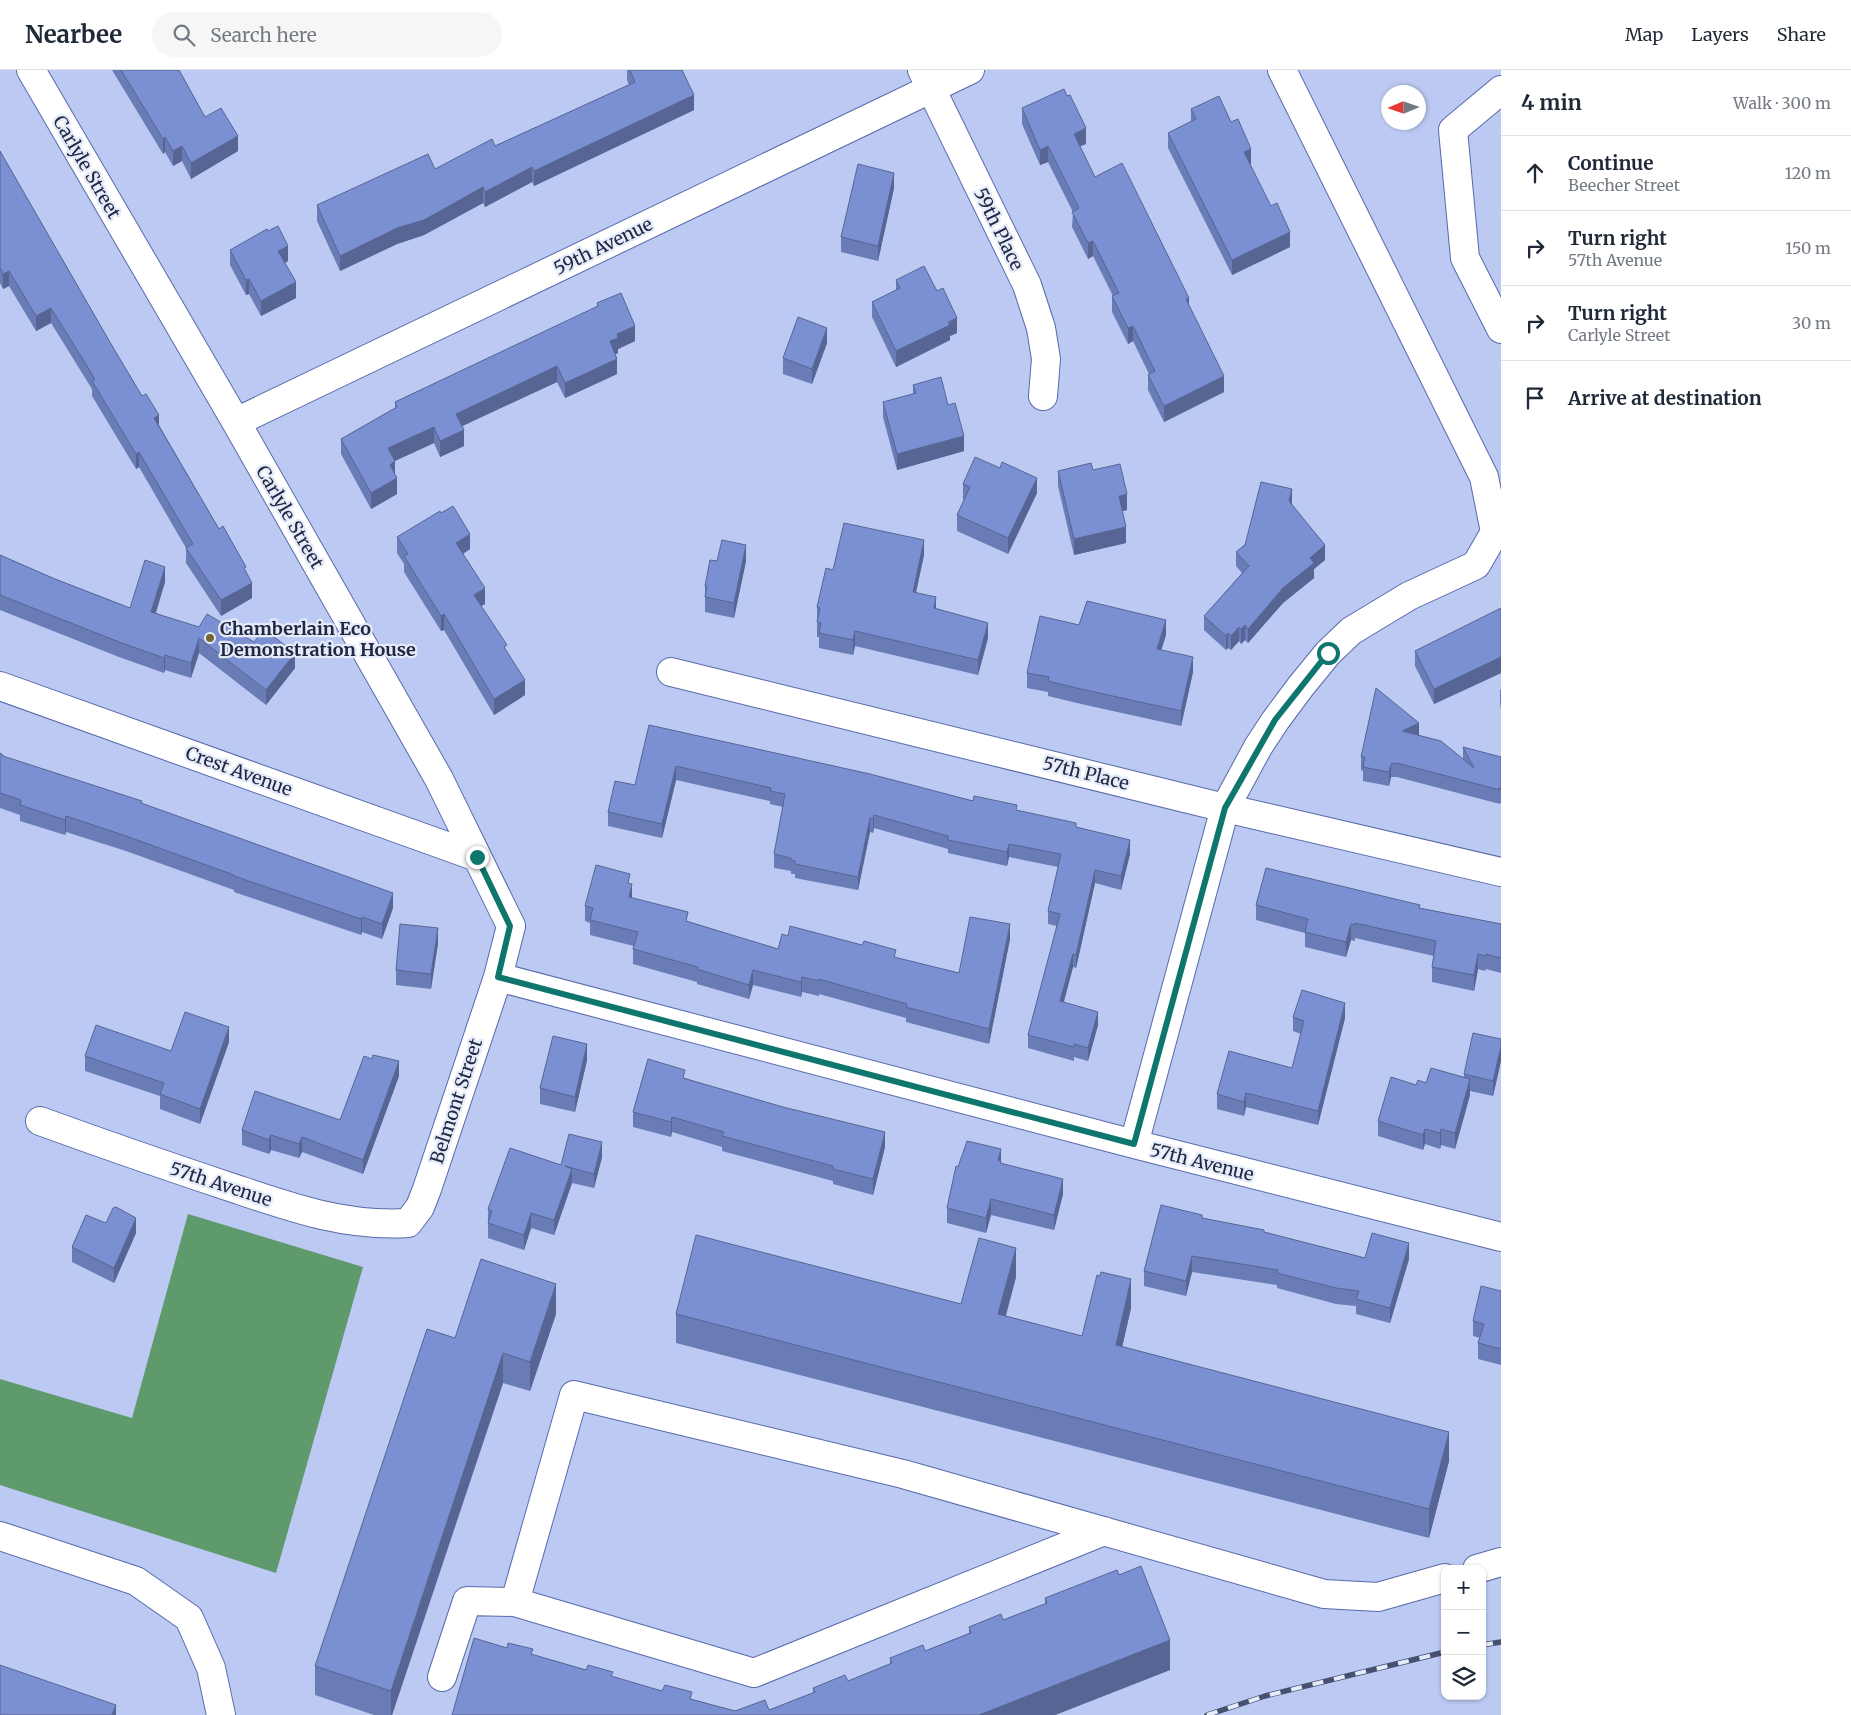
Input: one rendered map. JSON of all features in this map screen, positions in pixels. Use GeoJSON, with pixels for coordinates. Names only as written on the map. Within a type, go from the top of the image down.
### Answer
{"type":"FeatureCollection","features":[{"type":"Feature","properties":{"kind":"street","name":"Carlyle Street"},"geometry":{"type":"LineString","coordinates":[[31,70],[236,422],[439,779],[510,926],[498,977]]}},
{"type":"Feature","properties":{"kind":"street","name":"59th Avenue"},"geometry":{"type":"LineString","coordinates":[[236,422],[926,79],[970,70]]}},
{"type":"Feature","properties":{"kind":"street"},"geometry":{"type":"LineString","coordinates":[[1134,1144],[1225,808],[1275,720],[1328,653],[1351,631],[1409,596],[1476,565],[1495,532],[1484,477],[1282,70]]}},
{"type":"Feature","properties":{"kind":"street","name":"59th Place"},"geometry":{"type":"LineString","coordinates":[[926,79],[1027,285],[1041,328],[1046,359],[1042,396]]}},
{"type":"Feature","properties":{"kind":"street"},"geometry":{"type":"LineString","coordinates":[[1501,90],[1453,130],[1465,258],[1501,329]]}},
{"type":"Feature","properties":{"kind":"street","name":"57th Place"},"geometry":{"type":"LineString","coordinates":[[671,672],[1225,808],[1501,872]]}},
{"type":"Feature","properties":{"kind":"street","name":"Crest Avenue"},"geometry":{"type":"LineString","coordinates":[[0,686],[477,857]]}},
{"type":"Feature","properties":{"kind":"street","name":"57th Avenue"},"geometry":{"type":"LineString","coordinates":[[498,977],[1134,1144],[1501,1237]]}},
{"type":"Feature","properties":{"kind":"street","name":"Belmont Street"},"geometry":{"type":"LineString","coordinates":[[408,1223],[420,1207],[427,1189],[498,977]]}},
{"type":"Feature","properties":{"kind":"street","name":"57th Avenue"},"geometry":{"type":"LineString","coordinates":[[40,1121],[180,1171],[336,1219],[376,1225],[408,1223]]}},
{"type":"Feature","properties":{"kind":"street"},"geometry":{"type":"LineString","coordinates":[[515,1602],[574,1395],[903,1474],[1324,1594],[1378,1597],[1441,1579]]}},
{"type":"Feature","properties":{"kind":"street"},"geometry":{"type":"LineString","coordinates":[[442,1677],[467,1601],[515,1602],[754,1673],[1104,1531]]}},
{"type":"Feature","properties":{"kind":"street"},"geometry":{"type":"LineString","coordinates":[[0,1536],[136,1581],[188,1618],[211,1668],[221,1715]]}},
{"type":"Feature","properties":{"kind":"street"},"geometry":{"type":"LineString","coordinates":[[1486,1566],[1501,1562]]}},
{"type":"Feature","properties":{"kind":"green space"},"geometry":{"type":"Polygon","coordinates":[[[188,1214],[363,1267],[276,1573],[0,1485],[0,1379],[132,1418],[188,1214]]]}},
{"type":"Feature","properties":{"kind":"building"},"geometry":{"type":"Polygon","coordinates":[[[121,70],[179,70],[205,117],[221,108],[238,136],[191,163],[182,146],[173,151],[165,137],[163,139],[121,70]]]}},
{"type":"Feature","properties":{"kind":"building"},"geometry":{"type":"Polygon","coordinates":[[[630,70],[682,70],[694,95],[534,171],[532,167],[485,192],[483,187],[424,220],[397,228],[340,256],[317,205],[428,154],[435,169],[492,139],[495,146],[635,82],[630,70]]]}},
{"type":"Feature","properties":{"kind":"building"},"geometry":{"type":"Polygon","coordinates":[[[1064,89],[1067,96],[1070,95],[1086,128],[1074,134],[1095,177],[1122,163],[1189,298],[1186,299],[1224,376],[1164,406],[1148,375],[1155,371],[1133,326],[1128,328],[1112,296],[1119,293],[1093,241],[1088,243],[1072,212],[1079,208],[1048,146],[1040,150],[1022,108],[1064,89]]]}},
{"type":"Feature","properties":{"kind":"building"},"geometry":{"type":"Polygon","coordinates":[[[1219,96],[1231,122],[1238,119],[1251,149],[1244,152],[1271,206],[1277,203],[1290,232],[1232,260],[1168,133],[1196,119],[1191,109],[1219,96]]]}},
{"type":"Feature","properties":{"kind":"building"},"geometry":{"type":"Polygon","coordinates":[[[0,151],[142,396],[146,394],[159,415],[154,418],[219,529],[223,526],[246,567],[244,568],[252,583],[221,600],[186,548],[193,544],[139,452],[136,454],[92,381],[95,379],[51,308],[36,316],[9,271],[3,274],[0,268],[0,151]]]}},
{"type":"Feature","properties":{"kind":"building"},"geometry":{"type":"Polygon","coordinates":[[[858,164],[894,173],[878,246],[841,237],[858,164]]]}},
{"type":"Feature","properties":{"kind":"building"},"geometry":{"type":"Polygon","coordinates":[[[278,226],[288,246],[278,251],[296,282],[261,301],[249,279],[246,280],[230,250],[267,229],[268,231],[278,226]]]}},
{"type":"Feature","properties":{"kind":"building"},"geometry":{"type":"Polygon","coordinates":[[[924,266],[937,291],[943,288],[957,318],[948,322],[950,325],[896,351],[872,302],[900,288],[896,280],[924,266]]]}},
{"type":"Feature","properties":{"kind":"building"},"geometry":{"type":"Polygon","coordinates":[[[621,293],[635,326],[617,334],[618,338],[610,341],[617,359],[565,383],[557,366],[456,414],[464,430],[440,441],[434,427],[388,448],[395,461],[390,465],[397,478],[371,493],[341,439],[397,407],[395,402],[598,306],[597,303],[621,293]]]}},
{"type":"Feature","properties":{"kind":"building"},"geometry":{"type":"Polygon","coordinates":[[[798,317],[827,328],[812,369],[783,358],[798,317]]]}},
{"type":"Feature","properties":{"kind":"building"},"geometry":{"type":"Polygon","coordinates":[[[941,377],[948,405],[955,403],[964,436],[897,454],[883,402],[916,393],[913,385],[941,377]]]}},
{"type":"Feature","properties":{"kind":"building"},"geometry":{"type":"Polygon","coordinates":[[[975,457],[1000,468],[1002,462],[1037,478],[1008,538],[957,515],[970,487],[963,484],[975,457]]]}},
{"type":"Feature","properties":{"kind":"building"},"geometry":{"type":"Polygon","coordinates":[[[1091,463],[1093,470],[1120,464],[1127,494],[1119,496],[1126,527],[1074,539],[1058,471],[1091,463]]]}},
{"type":"Feature","properties":{"kind":"building"},"geometry":{"type":"Polygon","coordinates":[[[1261,482],[1292,489],[1289,501],[1325,545],[1310,558],[1314,563],[1283,588],[1248,629],[1245,625],[1241,629],[1239,627],[1231,636],[1228,633],[1226,636],[1204,616],[1249,566],[1236,552],[1245,545],[1261,482]]]}},
{"type":"Feature","properties":{"kind":"building"},"geometry":{"type":"Polygon","coordinates":[[[453,506],[470,534],[456,543],[485,588],[474,595],[507,645],[504,647],[525,680],[494,699],[444,614],[441,616],[404,556],[408,554],[397,537],[440,511],[441,513],[453,506]]]}},
{"type":"Feature","properties":{"kind":"building"},"geometry":{"type":"Polygon","coordinates":[[[844,523],[924,540],[913,592],[936,597],[934,608],[988,623],[978,660],[855,631],[853,640],[819,633],[821,623],[817,622],[820,608],[817,607],[826,568],[833,570],[844,523]]]}},
{"type":"Feature","properties":{"kind":"building"},"geometry":{"type":"Polygon","coordinates":[[[722,540],[746,545],[734,603],[705,597],[710,560],[717,561],[722,540]]]}},
{"type":"Feature","properties":{"kind":"building"},"geometry":{"type":"Polygon","coordinates":[[[0,555],[130,608],[145,560],[165,567],[151,612],[199,627],[207,614],[254,642],[264,629],[295,653],[266,690],[199,638],[191,663],[165,655],[164,658],[0,595],[0,555]]]}},
{"type":"Feature","properties":{"kind":"building"},"geometry":{"type":"Polygon","coordinates":[[[1087,601],[1166,620],[1157,649],[1193,657],[1181,711],[1048,681],[1049,677],[1027,673],[1040,616],[1079,625],[1087,601]]]}},
{"type":"Feature","properties":{"kind":"building"},"geometry":{"type":"Polygon","coordinates":[[[1501,608],[1501,657],[1434,689],[1415,651],[1501,608]]]}},
{"type":"Feature","properties":{"kind":"building"},"geometry":{"type":"Polygon","coordinates":[[[1376,688],[1419,723],[1402,731],[1441,741],[1474,768],[1463,747],[1501,757],[1501,789],[1397,763],[1391,764],[1389,772],[1363,767],[1365,757],[1361,757],[1376,688]]]}},
{"type":"Feature","properties":{"kind":"building"},"geometry":{"type":"Polygon","coordinates":[[[649,725],[870,774],[973,801],[974,796],[1017,805],[1016,810],[1076,823],[1076,827],[1130,840],[1121,876],[1095,870],[1076,955],[1073,954],[1060,1001],[1098,1012],[1088,1048],[1074,1044],[1074,1047],[1028,1035],[1060,914],[1048,911],[1061,854],[1009,844],[1007,852],[948,840],[948,836],[874,815],[873,819],[870,818],[858,877],[795,864],[795,861],[791,860],[791,858],[774,854],[785,794],[770,791],[771,788],[676,766],[662,824],[608,812],[615,781],[635,785],[649,725]]]}},
{"type":"Feature","properties":{"kind":"building"},"geometry":{"type":"Polygon","coordinates":[[[0,753],[3,756],[142,801],[141,803],[393,893],[382,924],[362,917],[361,919],[234,876],[66,816],[65,820],[20,805],[21,800],[0,793],[0,753]]]}},
{"type":"Feature","properties":{"kind":"building"},"geometry":{"type":"Polygon","coordinates":[[[596,865],[630,874],[628,883],[632,884],[629,897],[688,912],[686,921],[778,949],[782,934],[788,936],[790,926],[862,945],[864,941],[896,950],[894,957],[959,973],[970,917],[1010,924],[989,1029],[906,1007],[907,1004],[819,979],[819,981],[802,977],[801,982],[753,970],[749,985],[697,969],[698,967],[633,949],[638,932],[590,920],[593,908],[585,906],[596,865]]]}},
{"type":"Feature","properties":{"kind":"building"},"geometry":{"type":"Polygon","coordinates":[[[1266,868],[1420,905],[1419,908],[1501,924],[1501,958],[1478,954],[1474,975],[1432,967],[1436,941],[1355,923],[1355,925],[1351,924],[1346,942],[1305,932],[1308,919],[1256,905],[1266,868]]]}},
{"type":"Feature","properties":{"kind":"building"},"geometry":{"type":"Polygon","coordinates":[[[400,924],[438,928],[431,974],[396,970],[400,924]]]}},
{"type":"Feature","properties":{"kind":"building"},"geometry":{"type":"Polygon","coordinates":[[[1302,990],[1345,1003],[1318,1111],[1246,1093],[1244,1102],[1217,1094],[1229,1051],[1292,1068],[1304,1021],[1293,1017],[1302,990]]]}},
{"type":"Feature","properties":{"kind":"building"},"geometry":{"type":"Polygon","coordinates":[[[185,1012],[229,1027],[200,1109],[160,1094],[164,1083],[85,1056],[96,1025],[171,1051],[185,1012]]]}},
{"type":"Feature","properties":{"kind":"building"},"geometry":{"type":"Polygon","coordinates":[[[1473,1033],[1501,1039],[1493,1081],[1464,1074],[1473,1033]]]}},
{"type":"Feature","properties":{"kind":"building"},"geometry":{"type":"Polygon","coordinates":[[[553,1036],[587,1044],[575,1097],[540,1088],[553,1036]]]}},
{"type":"Feature","properties":{"kind":"building"},"geometry":{"type":"Polygon","coordinates":[[[373,1055],[399,1061],[363,1160],[302,1137],[299,1144],[271,1135],[269,1140],[242,1130],[255,1091],[340,1120],[364,1056],[372,1059],[373,1055]]]}},
{"type":"Feature","properties":{"kind":"building"},"geometry":{"type":"Polygon","coordinates":[[[648,1059],[685,1070],[683,1078],[783,1107],[885,1132],[873,1179],[833,1169],[833,1166],[722,1136],[724,1132],[672,1117],[671,1122],[633,1112],[648,1059]]]}},
{"type":"Feature","properties":{"kind":"building"},"geometry":{"type":"Polygon","coordinates":[[[1431,1068],[1470,1079],[1455,1133],[1441,1129],[1440,1133],[1425,1129],[1423,1135],[1378,1121],[1391,1077],[1416,1085],[1418,1080],[1426,1083],[1431,1068]]]}},
{"type":"Feature","properties":{"kind":"building"},"geometry":{"type":"Polygon","coordinates":[[[569,1134],[602,1142],[594,1174],[565,1166],[572,1169],[554,1220],[531,1213],[524,1235],[488,1223],[492,1211],[488,1209],[510,1148],[561,1165],[569,1134]]]}},
{"type":"Feature","properties":{"kind":"building"},"geometry":{"type":"Polygon","coordinates":[[[967,1141],[1001,1149],[998,1160],[1001,1161],[1000,1163],[1063,1179],[1054,1215],[991,1199],[986,1218],[947,1208],[956,1166],[958,1167],[967,1141]]]}},
{"type":"Feature","properties":{"kind":"building"},"geometry":{"type":"Polygon","coordinates":[[[1161,1205],[1202,1215],[1202,1218],[1264,1230],[1264,1232],[1365,1258],[1372,1233],[1409,1243],[1390,1308],[1356,1299],[1359,1291],[1336,1288],[1277,1273],[1278,1270],[1192,1256],[1186,1281],[1144,1271],[1161,1205]]]}},
{"type":"Feature","properties":{"kind":"building"},"geometry":{"type":"Polygon","coordinates":[[[116,1207],[136,1218],[114,1268],[72,1247],[86,1215],[106,1223],[113,1208],[116,1207]]]}},
{"type":"Feature","properties":{"kind":"building"},"geometry":{"type":"Polygon","coordinates":[[[696,1235],[961,1304],[979,1238],[1016,1248],[998,1314],[1082,1336],[1097,1275],[1100,1276],[1101,1272],[1131,1279],[1116,1345],[1449,1432],[1429,1509],[676,1314],[696,1235]]]}},
{"type":"Feature","properties":{"kind":"building"},"geometry":{"type":"Polygon","coordinates":[[[481,1259],[556,1284],[530,1362],[503,1353],[391,1691],[315,1666],[427,1329],[455,1338],[481,1259]]]}},
{"type":"Feature","properties":{"kind":"building"},"geometry":{"type":"Polygon","coordinates":[[[1481,1286],[1501,1291],[1501,1349],[1478,1343],[1484,1324],[1473,1321],[1481,1286]]]}},
{"type":"Feature","properties":{"kind":"building"},"geometry":{"type":"Polygon","coordinates":[[[1141,1566],[1170,1640],[979,1715],[452,1715],[474,1638],[507,1648],[508,1643],[533,1649],[531,1654],[586,1670],[588,1665],[613,1672],[611,1676],[662,1691],[665,1685],[692,1692],[690,1699],[735,1711],[765,1700],[769,1710],[815,1692],[813,1688],[845,1675],[848,1681],[892,1663],[890,1658],[923,1645],[925,1651],[971,1633],[969,1627],[1001,1614],[1003,1620],[1047,1603],[1045,1598],[1117,1570],[1119,1575],[1141,1566]]]}},
{"type":"Feature","properties":{"kind":"building"},"geometry":{"type":"Polygon","coordinates":[[[0,1665],[116,1705],[112,1715],[0,1715],[0,1665]]]}},
{"type":"Feature","properties":{"kind":"railway"},"geometry":{"type":"LineString","coordinates":[[1486,1644],[1501,1642]]}},
{"type":"Feature","properties":{"kind":"railway"},"geometry":{"type":"LineString","coordinates":[[1207,1715],[1265,1696],[1441,1653]]}},
{"type":"Feature","properties":{"kind":"place","name":"Chamberlain Eco Demonstration House"},"geometry":{"type":"Point","coordinates":[210,638]}},
{"type":"Feature","properties":{"kind":"route"},"geometry":{"type":"LineString","coordinates":[[477,857],[510,926],[498,977],[1134,1144],[1225,808],[1275,720],[1328,653]]}}]}
